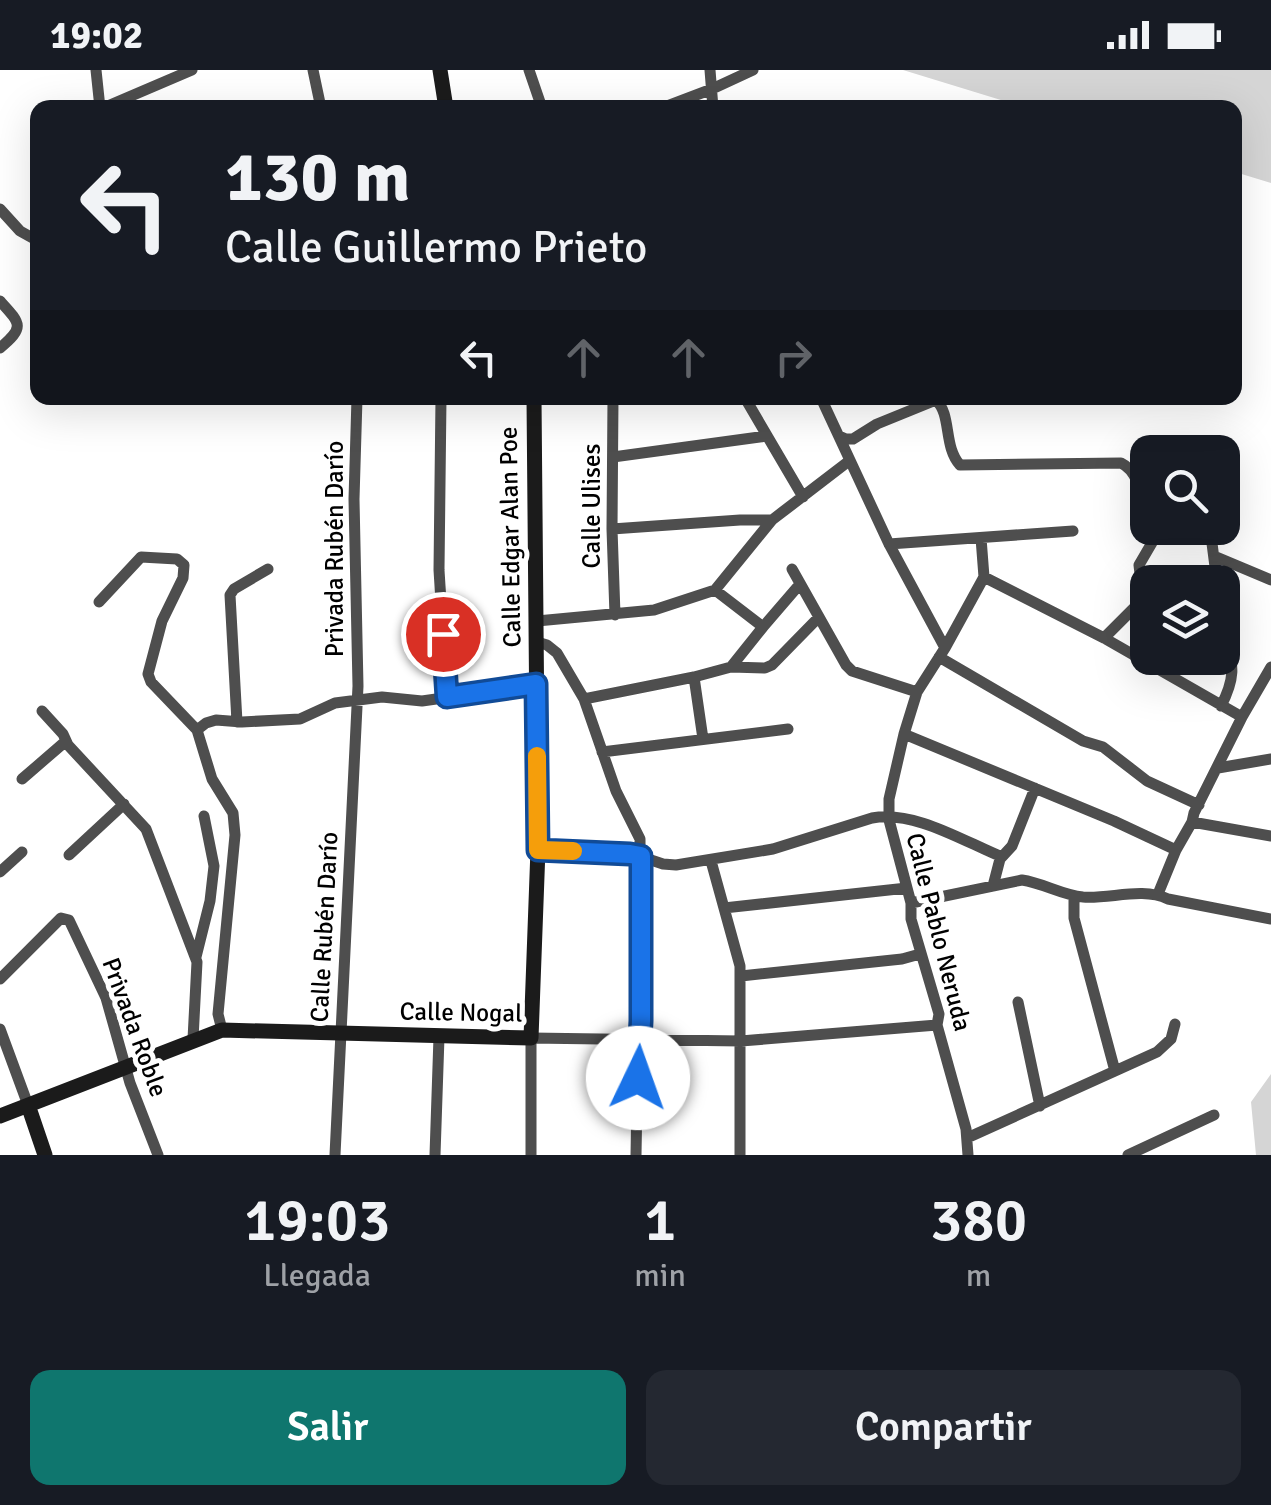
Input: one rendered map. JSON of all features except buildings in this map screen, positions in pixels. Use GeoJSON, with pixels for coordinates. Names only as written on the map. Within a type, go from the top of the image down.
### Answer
{"type":"FeatureCollection","features":[{"type":"Feature","properties":{"kind":"street"},"geometry":{"type":"LineString","coordinates":[[96,70],[100,100]]}},
{"type":"Feature","properties":{"kind":"street"},"geometry":{"type":"LineString","coordinates":[[120,100],[192,70]]}},
{"type":"Feature","properties":{"kind":"street"},"geometry":{"type":"LineString","coordinates":[[313,70],[320,100]]}},
{"type":"Feature","properties":{"kind":"street"},"geometry":{"type":"LineString","coordinates":[[440,70],[445,100]]}},
{"type":"Feature","properties":{"kind":"street"},"geometry":{"type":"LineString","coordinates":[[530,70],[539,100]]}},
{"type":"Feature","properties":{"kind":"street"},"geometry":{"type":"LineString","coordinates":[[710,70],[713,100]]}},
{"type":"Feature","properties":{"kind":"street"},"geometry":{"type":"LineString","coordinates":[[683,100],[753,70]]}},
{"type":"Feature","properties":{"kind":"street"},"geometry":{"type":"LineString","coordinates":[[0,210],[30,236]]}},
{"type":"Feature","properties":{"kind":"street"},"geometry":{"type":"LineString","coordinates":[[0,301],[18,327],[15,336],[0,348]]}},
{"type":"Feature","properties":{"kind":"street","name":"Privada Rubén Darío"},"geometry":{"type":"LineString","coordinates":[[357,405],[357,700]]}},
{"type":"Feature","properties":{"kind":"street"},"geometry":{"type":"LineString","coordinates":[[442,405],[440,570],[447,697]]}},
{"type":"Feature","properties":{"kind":"street","name":"Calle Edgar Alan Poe"},"geometry":{"type":"LineString","coordinates":[[530,1155],[538,850],[534,405]]}},
{"type":"Feature","properties":{"kind":"street","name":"Calle Ulises"},"geometry":{"type":"LineString","coordinates":[[613,405],[615,615]]}},
{"type":"Feature","properties":{"kind":"street"},"geometry":{"type":"LineString","coordinates":[[749,405],[804,496]]}},
{"type":"Feature","properties":{"kind":"street"},"geometry":{"type":"LineString","coordinates":[[824,405],[942,652],[1083,741],[1103,746],[1147,782],[1199,805]]}},
{"type":"Feature","properties":{"kind":"street"},"geometry":{"type":"LineString","coordinates":[[839,436],[853,439],[877,424],[924,405]]}},
{"type":"Feature","properties":{"kind":"street"},"geometry":{"type":"LineString","coordinates":[[941,405],[954,459],[960,465],[1121,463],[1130,468]]}},
{"type":"Feature","properties":{"kind":"street"},"geometry":{"type":"LineString","coordinates":[[613,456],[767,436]]}},
{"type":"Feature","properties":{"kind":"street"},"geometry":{"type":"LineString","coordinates":[[537,621],[654,610],[714,590],[772,520],[850,461]]}},
{"type":"Feature","properties":{"kind":"street"},"geometry":{"type":"LineString","coordinates":[[612,530],[772,520]]}},
{"type":"Feature","properties":{"kind":"street"},"geometry":{"type":"LineString","coordinates":[[889,544],[1073,531]]}},
{"type":"Feature","properties":{"kind":"street"},"geometry":{"type":"LineString","coordinates":[[981,538],[984,577],[1104,638],[1242,717]]}},
{"type":"Feature","properties":{"kind":"street"},"geometry":{"type":"LineString","coordinates":[[1212,545],[1215,565]]}},
{"type":"Feature","properties":{"kind":"street"},"geometry":{"type":"LineString","coordinates":[[1214,556],[1271,580]]}},
{"type":"Feature","properties":{"kind":"street"},"geometry":{"type":"LineString","coordinates":[[99,602],[141,557],[181,561],[183,578],[162,622],[148,676],[197,730],[212,779],[234,817],[219,1004],[222,1030]]}},
{"type":"Feature","properties":{"kind":"street"},"geometry":{"type":"LineString","coordinates":[[237,722],[230,595],[268,569]]}},
{"type":"Feature","properties":{"kind":"street"},"geometry":{"type":"LineString","coordinates":[[792,569],[846,665],[917,692]]}},
{"type":"Feature","properties":{"kind":"street","name":"Calle Pablo Neruda"},"geometry":{"type":"LineString","coordinates":[[966,1154],[968,1138],[888,816],[904,734],[917,692],[984,577]]}},
{"type":"Feature","properties":{"kind":"street"},"geometry":{"type":"LineString","coordinates":[[731,667],[800,584]]}},
{"type":"Feature","properties":{"kind":"street"},"geometry":{"type":"LineString","coordinates":[[714,590],[763,626]]}},
{"type":"Feature","properties":{"kind":"street"},"geometry":{"type":"LineString","coordinates":[[1104,638],[1130,615]]}},
{"type":"Feature","properties":{"kind":"street"},"geometry":{"type":"LineString","coordinates":[[584,699],[731,667],[764,668],[772,665],[819,617]]}},
{"type":"Feature","properties":{"kind":"street"},"geometry":{"type":"LineString","coordinates":[[537,642],[557,653],[584,699],[616,791],[640,840],[641,1021],[636,1155]]}},
{"type":"Feature","properties":{"kind":"street"},"geometry":{"type":"LineString","coordinates":[[1158,894],[1194,813],[1271,667]]}},
{"type":"Feature","properties":{"kind":"street"},"geometry":{"type":"LineString","coordinates":[[1222,706],[1234,675]]}},
{"type":"Feature","properties":{"kind":"street"},"geometry":{"type":"LineString","coordinates":[[694,678],[703,739]]}},
{"type":"Feature","properties":{"kind":"street"},"geometry":{"type":"LineString","coordinates":[[197,730],[210,722],[300,719],[332,704],[357,700],[382,697],[416,702],[536,684]]}},
{"type":"Feature","properties":{"kind":"street","name":"Calle Rubén Darío"},"geometry":{"type":"LineString","coordinates":[[335,1155],[357,700]]}},
{"type":"Feature","properties":{"kind":"street"},"geometry":{"type":"LineString","coordinates":[[42,711],[146,829],[196,957],[193,1039]]}},
{"type":"Feature","properties":{"kind":"street"},"geometry":{"type":"LineString","coordinates":[[602,752],[788,729]]}},
{"type":"Feature","properties":{"kind":"street"},"geometry":{"type":"LineString","coordinates":[[904,734],[1176,850]]}},
{"type":"Feature","properties":{"kind":"street"},"geometry":{"type":"LineString","coordinates":[[22,779],[66,741]]}},
{"type":"Feature","properties":{"kind":"street"},"geometry":{"type":"LineString","coordinates":[[1218,768],[1271,759]]}},
{"type":"Feature","properties":{"kind":"street"},"geometry":{"type":"LineString","coordinates":[[993,886],[1002,857],[1012,846],[1035,788]]}},
{"type":"Feature","properties":{"kind":"street"},"geometry":{"type":"LineString","coordinates":[[69,855],[124,804]]}},
{"type":"Feature","properties":{"kind":"street"},"geometry":{"type":"LineString","coordinates":[[196,957],[214,866],[204,816]]}},
{"type":"Feature","properties":{"kind":"street"},"geometry":{"type":"LineString","coordinates":[[538,850],[630,854],[670,865],[772,849],[888,816],[915,820],[1002,857]]}},
{"type":"Feature","properties":{"kind":"street"},"geometry":{"type":"LineString","coordinates":[[1192,822],[1271,836]]}},
{"type":"Feature","properties":{"kind":"street"},"geometry":{"type":"LineString","coordinates":[[0,872],[22,852]]}},
{"type":"Feature","properties":{"kind":"street"},"geometry":{"type":"LineString","coordinates":[[711,861],[741,976],[740,1155]]}},
{"type":"Feature","properties":{"kind":"street"},"geometry":{"type":"LineString","coordinates":[[911,903],[1029,881],[1074,896],[1158,894],[1271,919]]}},
{"type":"Feature","properties":{"kind":"street"},"geometry":{"type":"LineString","coordinates":[[724,908],[907,888]]}},
{"type":"Feature","properties":{"kind":"street"},"geometry":{"type":"LineString","coordinates":[[1074,896],[1074,918],[1115,1071]]}},
{"type":"Feature","properties":{"kind":"street","name":"Privada Roble"},"geometry":{"type":"LineString","coordinates":[[0,979],[58,920],[65,918],[72,923],[106,998],[125,1067],[158,1155]]}},
{"type":"Feature","properties":{"kind":"street"},"geometry":{"type":"LineString","coordinates":[[741,976],[920,954]]}},
{"type":"Feature","properties":{"kind":"street"},"geometry":{"type":"LineString","coordinates":[[1018,1002],[1040,1106]]}},
{"type":"Feature","properties":{"kind":"street"},"geometry":{"type":"LineString","coordinates":[[968,1138],[1164,1048],[1175,1024]]}},
{"type":"Feature","properties":{"kind":"street","name":"Calle Nogal"},"geometry":{"type":"LineString","coordinates":[[0,1116],[222,1030],[741,1041],[937,1025]]}},
{"type":"Feature","properties":{"kind":"street"},"geometry":{"type":"LineString","coordinates":[[0,1028],[45,1155]]}},
{"type":"Feature","properties":{"kind":"street"},"geometry":{"type":"LineString","coordinates":[[434,1155],[439,1037]]}},
{"type":"Feature","properties":{"kind":"street"},"geometry":{"type":"LineString","coordinates":[[1128,1155],[1143,1152],[1214,1115]]}},
{"type":"Feature","properties":{"kind":"shaded area"},"geometry":{"type":"Polygon","coordinates":[[[903,70],[1271,70],[1271,183],[1242,174],[1242,100],[1001,100],[903,70]]]}},
{"type":"Feature","properties":{"kind":"shaded area"},"geometry":{"type":"Polygon","coordinates":[[[1271,1074],[1271,1155],[1256,1155],[1251,1102],[1271,1074]]]}},
{"type":"Feature","properties":{"kind":"slow traffic"},"geometry":{"type":"LineString","coordinates":[[537,756],[538,850],[573,851]]}},
{"type":"Feature","properties":{"kind":"route"},"geometry":{"type":"LineString","coordinates":[[443,634],[447,697],[536,684],[538,850],[641,856],[638,1078]]}}]}
